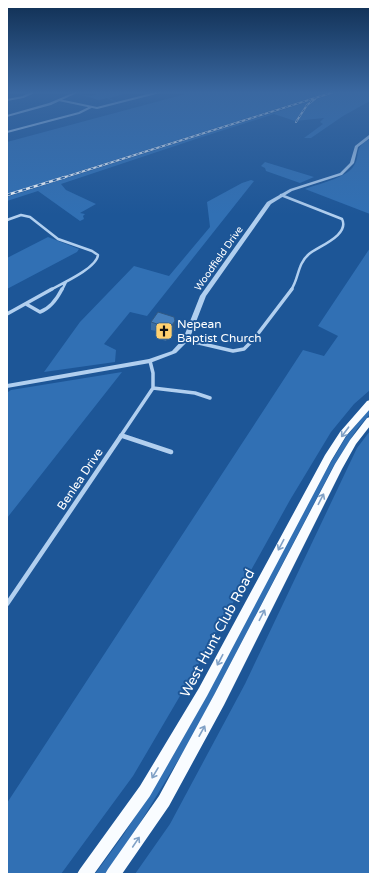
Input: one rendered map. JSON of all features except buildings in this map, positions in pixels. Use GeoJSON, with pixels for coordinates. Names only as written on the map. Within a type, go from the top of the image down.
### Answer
{"type":"FeatureCollection","features":[{"type":"Feature","properties":{"kind":"main road","name":"West Hunt Club Road"},"geometry":{"type":"LineString","coordinates":[[85,874],[145,791],[204,692],[328,458],[343,434],[370,403]]}},
{"type":"Feature","properties":{"kind":"main road"},"geometry":{"type":"LineString","coordinates":[[113,874],[164,801],[219,700],[338,467],[353,442],[370,420]]}},
{"type":"Feature","properties":{"kind":"street","name":"Woodfield Drive"},"geometry":{"type":"LineString","coordinates":[[7,386],[150,361],[174,352],[186,340],[203,296],[269,204],[281,195],[341,174],[352,163],[356,147],[370,136]]}},
{"type":"Feature","properties":{"kind":"street"},"geometry":{"type":"LineString","coordinates":[[186,340],[233,351],[244,349],[254,339],[293,287],[300,265],[308,255],[330,242],[344,227],[344,223],[338,217],[281,195]]}},
{"type":"Feature","properties":{"kind":"street"},"geometry":{"type":"LineString","coordinates":[[7,220],[21,215],[30,217],[58,239],[92,251],[98,255],[96,262],[91,267],[7,314]]}},
{"type":"Feature","properties":{"kind":"street"},"geometry":{"type":"LineString","coordinates":[[26,304],[40,312],[46,311],[56,299],[66,282]]}},
{"type":"Feature","properties":{"kind":"street"},"geometry":{"type":"LineString","coordinates":[[150,361],[153,373],[153,388],[195,393],[210,398]]}},
{"type":"Feature","properties":{"kind":"street","name":"Benlea Drive"},"geometry":{"type":"LineString","coordinates":[[7,604],[153,388]]}},
{"type":"Feature","properties":{"kind":"street"},"geometry":{"type":"LineString","coordinates":[[121,435],[171,452]]}},
{"type":"Feature","properties":{"kind":"shaded area"},"geometry":{"type":"Polygon","coordinates":[[[40,133],[199,133],[7,194],[7,142],[40,133]]]}},
{"type":"Feature","properties":{"kind":"shaded area"},"geometry":{"type":"Polygon","coordinates":[[[209,133],[214,133],[61,184],[66,190],[96,204],[80,213],[85,214],[83,216],[84,219],[80,221],[38,191],[7,201],[7,197],[209,133]]]}},
{"type":"Feature","properties":{"kind":"shaded area"},"geometry":{"type":"Polygon","coordinates":[[[311,133],[318,133],[311,138],[304,138],[311,133]]]}},
{"type":"Feature","properties":{"kind":"shaded area"},"geometry":{"type":"Polygon","coordinates":[[[370,139],[370,214],[305,189],[331,180],[349,171],[356,163],[361,145],[370,139]]]}},
{"type":"Feature","properties":{"kind":"shaded area"},"geometry":{"type":"Polygon","coordinates":[[[265,162],[314,177],[300,183],[266,171],[265,168],[261,166],[265,162]]]}},
{"type":"Feature","properties":{"kind":"shaded area"},"geometry":{"type":"Polygon","coordinates":[[[251,180],[254,181],[147,316],[130,312],[104,344],[116,350],[115,362],[44,372],[80,322],[134,266],[169,276],[210,227],[207,202],[242,183],[251,180]]]}},
{"type":"Feature","properties":{"kind":"shaded area"},"geometry":{"type":"Polygon","coordinates":[[[48,237],[79,249],[77,252],[7,289],[7,258],[48,237]]]}},
{"type":"Feature","properties":{"kind":"shaded area"},"geometry":{"type":"Polygon","coordinates":[[[370,248],[370,390],[354,404],[331,432],[290,500],[204,655],[133,776],[61,874],[7,874],[7,803],[303,350],[324,356],[338,336],[318,326],[370,248]]]}},
{"type":"Feature","properties":{"kind":"shaded area"},"geometry":{"type":"Polygon","coordinates":[[[122,372],[7,518],[8,392],[11,390],[122,372]]]}},
{"type":"Feature","properties":{"kind":"shaded area"},"geometry":{"type":"Polygon","coordinates":[[[370,408],[370,414],[357,429],[334,465],[191,739],[137,828],[105,874],[95,874],[124,834],[171,759],[206,697],[322,477],[346,437],[370,408]]]}},
{"type":"Feature","properties":{"kind":"shaded area"},"geometry":{"type":"Polygon","coordinates":[[[370,431],[370,874],[135,874],[170,824],[245,684],[357,448],[370,431]]]}},
{"type":"Feature","properties":{"kind":"railway"},"geometry":{"type":"LineString","coordinates":[[62,178],[204,133]]}},
{"type":"Feature","properties":{"kind":"railway"},"geometry":{"type":"LineString","coordinates":[[7,195],[65,177]]}},
{"type":"Feature","properties":{"kind":"place","name":"Nepean Baptist Church"},"geometry":{"type":"Point","coordinates":[164,331]}}]}
